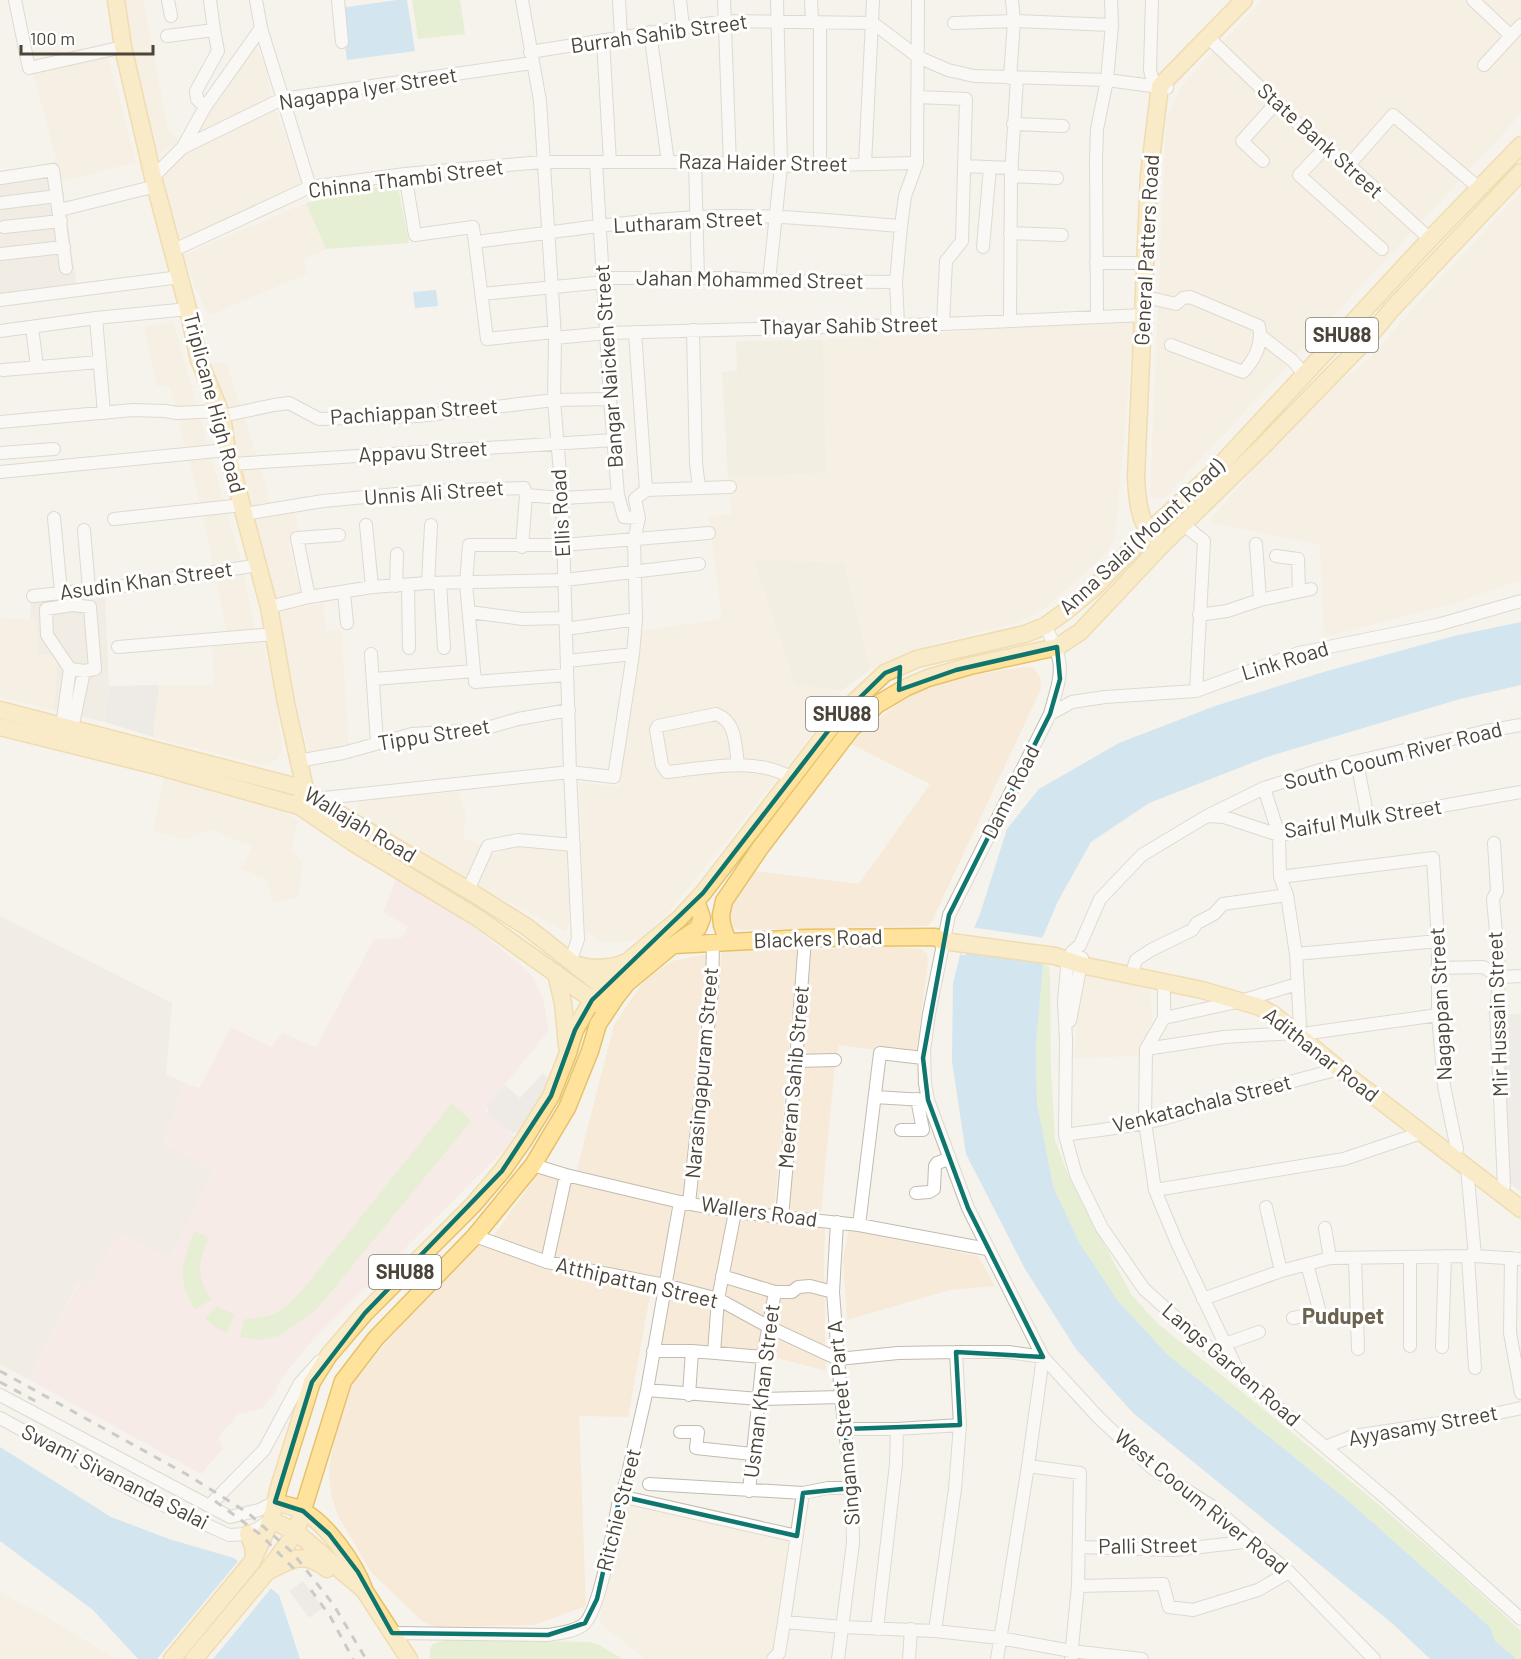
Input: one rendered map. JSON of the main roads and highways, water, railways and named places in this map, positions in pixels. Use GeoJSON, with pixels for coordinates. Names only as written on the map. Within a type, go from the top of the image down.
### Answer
{"type":"FeatureCollection","features":[{"type":"Feature","properties":{"kind":"main road","name":"Triplicane High Road"},"geometry":{"type":"LineString","coordinates":[[116,0],[123,47],[199,360],[221,414],[229,457],[259,566],[306,798]]}},
{"type":"Feature","properties":{"kind":"main road"},"geometry":{"type":"LineString","coordinates":[[1161,87],[1244,0]]}},
{"type":"Feature","properties":{"kind":"main road","name":"General Patters Road"},"geometry":{"type":"LineString","coordinates":[[1154,527],[1137,501],[1136,477],[1149,175],[1161,87],[1253,0]]}},
{"type":"Feature","properties":{"kind":"main road","name":"General Patters Road"},"geometry":{"type":"LineString","coordinates":[[1154,527],[1151,510],[1145,498],[1145,412],[1157,124]]}},
{"type":"Feature","properties":{"kind":"main road","name":"Anna Salai (Mount Road)"},"geometry":{"type":"LineString","coordinates":[[253,1560],[271,1520],[312,1382],[330,1354],[365,1313],[473,1205],[502,1171],[524,1140],[550,1096],[575,1030],[604,999],[627,962],[700,897],[835,722],[885,673],[917,659],[1045,626],[1094,588],[1154,527],[1215,471],[1430,239],[1521,146]]}},
{"type":"Feature","properties":{"kind":"main road","name":"Anna Salai (Mount Road)"},"geometry":{"type":"LineString","coordinates":[[724,902],[760,848],[831,752],[851,729],[872,710],[899,692],[923,680],[970,666],[1056,647],[1080,632],[1161,546],[1368,338],[1391,310],[1521,172]]}},
{"type":"Feature","properties":{"kind":"main road"},"geometry":{"type":"LineString","coordinates":[[1376,298],[1391,310]]}},
{"type":"Feature","properties":{"kind":"main road"},"geometry":{"type":"LineString","coordinates":[[1161,546],[1154,527],[1179,529]]}},
{"type":"Feature","properties":{"kind":"main road"},"geometry":{"type":"LineString","coordinates":[[899,692],[903,665],[923,680]]}},
{"type":"Feature","properties":{"kind":"main road","name":"Wallajah Road"},"geometry":{"type":"LineString","coordinates":[[0,710],[67,727],[306,798],[468,890],[526,927],[570,963],[604,999]]}},
{"type":"Feature","properties":{"kind":"main road","name":"Wallajah Road"},"geometry":{"type":"LineString","coordinates":[[0,727],[161,767],[306,798],[352,842],[478,918],[556,973],[604,999]]}},
{"type":"Feature","properties":{"kind":"main road"},"geometry":{"type":"LineString","coordinates":[[700,897],[724,902],[721,915],[721,942]]}},
{"type":"Feature","properties":{"kind":"main road","name":"Anna Salai (Mount Road)"},"geometry":{"type":"LineString","coordinates":[[266,1573],[296,1532],[343,1382],[376,1338],[475,1236],[533,1165],[567,1108],[598,1024],[604,999],[698,928],[702,918],[700,897]]}},
{"type":"Feature","properties":{"kind":"main road","name":"Blackers Road"},"geometry":{"type":"LineString","coordinates":[[673,945],[805,938],[941,937],[964,938],[1071,955]]}},
{"type":"Feature","properties":{"kind":"main road","name":"Adithanar Road"},"geometry":{"type":"LineString","coordinates":[[1071,955],[1134,966],[1233,989],[1247,998]]}},
{"type":"Feature","properties":{"kind":"main road","name":"Adithanar Road"},"geometry":{"type":"LineString","coordinates":[[1071,955],[1164,982],[1273,1005],[1339,1069],[1521,1209]]}},
{"type":"Feature","properties":{"kind":"main road"},"geometry":{"type":"LineString","coordinates":[[570,963],[592,969],[614,967],[627,962]]}},
{"type":"Feature","properties":{"kind":"main road"},"geometry":{"type":"LineString","coordinates":[[556,973],[568,1053]]}},
{"type":"Feature","properties":{"kind":"main road","name":"Adithanar Road"},"geometry":{"type":"LineString","coordinates":[[1301,1031],[1521,1199]]}},
{"type":"Feature","properties":{"kind":"main road"},"geometry":{"type":"LineString","coordinates":[[275,1502],[303,1511],[329,1533],[358,1572],[364,1590],[409,1659]]}},
{"type":"Feature","properties":{"kind":"main road"},"geometry":{"type":"LineString","coordinates":[[271,1520],[296,1532],[364,1590]]}},
{"type":"Feature","properties":{"kind":"main road"},"geometry":{"type":"LineString","coordinates":[[248,1534],[253,1546],[253,1560]]}},
{"type":"Feature","properties":{"kind":"main road"},"geometry":{"type":"LineString","coordinates":[[266,1573],[295,1559],[314,1559],[345,1583],[364,1590]]}},
{"type":"Feature","properties":{"kind":"main road","name":"SHU88"},"geometry":{"type":"LineString","coordinates":[[172,1659],[253,1560]]}},
{"type":"Feature","properties":{"kind":"main road","name":"SHU88"},"geometry":{"type":"LineString","coordinates":[[194,1659],[266,1573]]}},
{"type":"Feature","properties":{"kind":"water"},"geometry":{"type":"Polygon","coordinates":[[[407,0],[415,51],[347,60],[340,8],[407,0]]]}},
{"type":"Feature","properties":{"kind":"water"},"geometry":{"type":"Polygon","coordinates":[[[436,290],[438,306],[415,308],[413,292],[436,290]]]}},
{"type":"Feature","properties":{"kind":"water"},"geometry":{"type":"Polygon","coordinates":[[[1521,622],[1521,685],[1460,699],[1267,757],[1149,803],[1091,842],[1058,901],[1041,941],[1043,965],[1036,1045],[1037,1104],[1053,1186],[1079,1242],[1118,1301],[1168,1355],[1352,1504],[1490,1627],[1495,1641],[1517,1659],[1430,1659],[1393,1624],[1133,1413],[1076,1349],[1025,1269],[966,1154],[952,1061],[953,983],[963,943],[974,928],[980,914],[1007,829],[1039,789],[1119,743],[1215,706],[1327,671],[1454,636],[1521,622]]]}},
{"type":"Feature","properties":{"kind":"water"},"geometry":{"type":"Polygon","coordinates":[[[0,1447],[111,1517],[169,1539],[234,1558],[279,1595],[300,1659],[138,1659],[93,1610],[0,1541],[0,1447]]]}},
{"type":"Feature","properties":{"kind":"railway"},"geometry":{"type":"LineString","coordinates":[[0,1371],[186,1474],[248,1513],[292,1552],[333,1604],[366,1659]]}},
{"type":"Feature","properties":{"kind":"railway"},"geometry":{"type":"LineString","coordinates":[[0,1382],[39,1403]]}},
{"type":"Feature","properties":{"kind":"railway"},"geometry":{"type":"LineString","coordinates":[[215,1501],[261,1535],[298,1573]]}},
{"type":"Feature","properties":{"kind":"railway"},"geometry":{"type":"LineString","coordinates":[[311,1590],[330,1616],[353,1659]]}},
{"type":"Feature","properties":{"kind":"district","name":"Pudupet"},"geometry":{"type":"Point","coordinates":[1343,1316]}}]}
